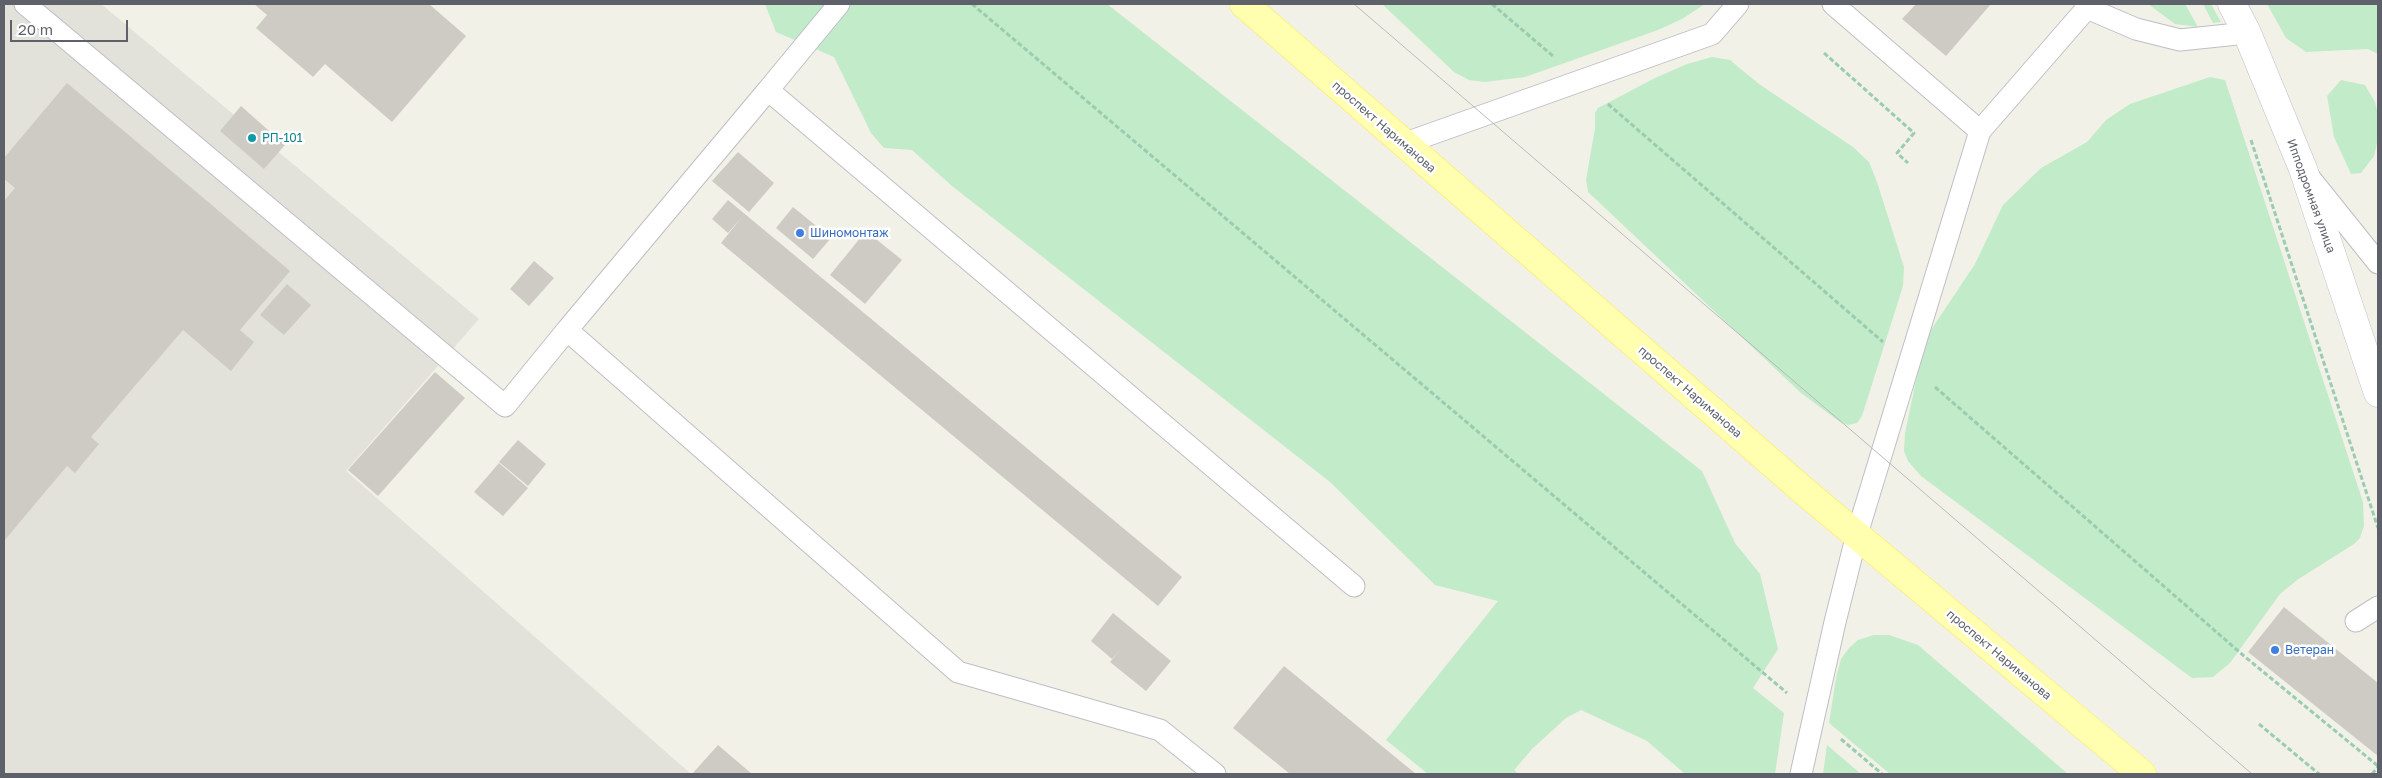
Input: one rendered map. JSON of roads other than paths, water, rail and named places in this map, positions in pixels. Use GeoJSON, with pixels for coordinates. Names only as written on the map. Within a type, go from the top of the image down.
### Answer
{"type":"FeatureCollection","features":[{"type":"Feature","properties":{"kind":"main road","name":"проспект Нариманова"},"geometry":{"type":"LineString","coordinates":[[1244,4],[1403,144],[1857,534],[2142,774]]}},
{"type":"Feature","properties":{"kind":"street","name":"Ипподромная улица"},"geometry":{"type":"LineString","coordinates":[[2232,4],[2247,33],[2303,169],[2378,393]]}},
{"type":"Feature","properties":{"kind":"lane"},"geometry":{"type":"LineString","coordinates":[[25,4],[505,406],[839,4]]}},
{"type":"Feature","properties":{"kind":"lane"},"geometry":{"type":"LineString","coordinates":[[1403,144],[1712,34],[1738,4]]}},
{"type":"Feature","properties":{"kind":"lane"},"geometry":{"type":"LineString","coordinates":[[1833,4],[1980,131]]}},
{"type":"Feature","properties":{"kind":"lane"},"geometry":{"type":"LineString","coordinates":[[1801,774],[1857,534],[1980,131],[2086,6],[2136,29],[2180,40],[2247,33]]}},
{"type":"Feature","properties":{"kind":"lane"},"geometry":{"type":"LineString","coordinates":[[768,90],[1354,586]]}},
{"type":"Feature","properties":{"kind":"lane"},"geometry":{"type":"LineString","coordinates":[[2303,169],[2378,262]]}},
{"type":"Feature","properties":{"kind":"lane"},"geometry":{"type":"LineString","coordinates":[[567,330],[958,672],[1160,730],[1216,774]]}},
{"type":"Feature","properties":{"kind":"lane"},"geometry":{"type":"LineString","coordinates":[[2356,621],[2378,607]]}},
{"type":"Feature","properties":{"kind":"tram line"},"geometry":{"type":"LineString","coordinates":[[1354,4],[2252,774]]}},
{"type":"Feature","properties":{"kind":"place","name":"РП-101"},"geometry":{"type":"Point","coordinates":[252,138]}},
{"type":"Feature","properties":{"kind":"place","name":"Шиномонтаж"},"geometry":{"type":"Point","coordinates":[800,233]}},
{"type":"Feature","properties":{"kind":"place","name":"Ветеран"},"geometry":{"type":"Point","coordinates":[2275,650]}}]}
